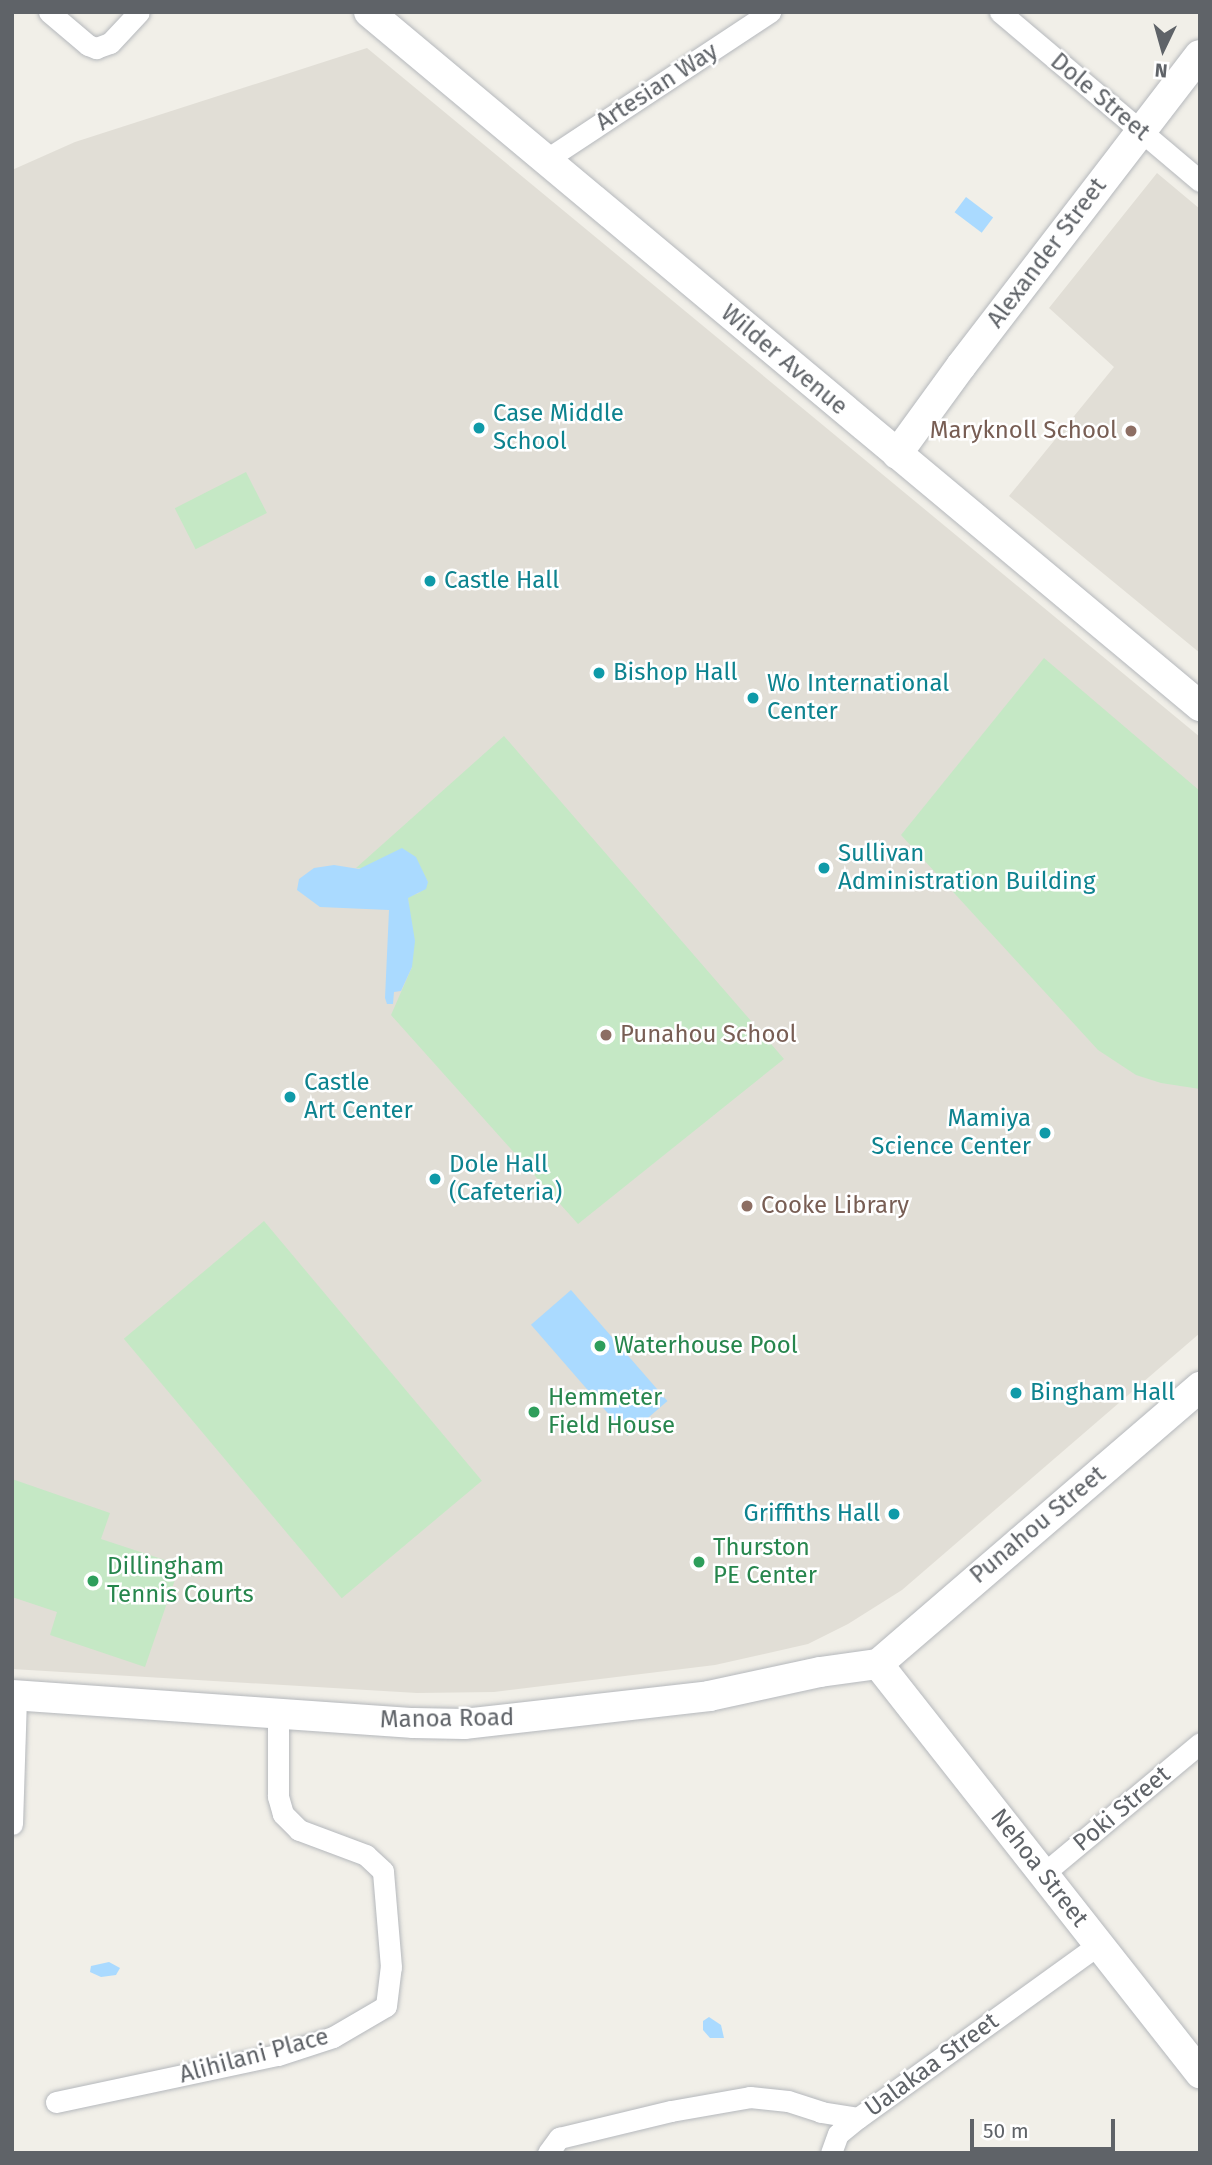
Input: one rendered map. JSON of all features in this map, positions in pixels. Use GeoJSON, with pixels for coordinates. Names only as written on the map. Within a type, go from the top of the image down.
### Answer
{"type":"FeatureCollection","features":[{"type":"Feature","properties":{"kind":"street"},"geometry":{"type":"LineString","coordinates":[[48,12],[88,45],[99,48],[110,43],[139,12]]}},
{"type":"Feature","properties":{"kind":"street","name":"Wilder Avenue"},"geometry":{"type":"LineString","coordinates":[[369,12],[544,161],[1200,706]]}},
{"type":"Feature","properties":{"kind":"street","name":"Artesian Way"},"geometry":{"type":"LineString","coordinates":[[544,161],[770,12]]}},
{"type":"Feature","properties":{"kind":"street","name":"Dole Street"},"geometry":{"type":"LineString","coordinates":[[1000,12],[1200,181]]}},
{"type":"Feature","properties":{"kind":"street","name":"Alexander Street"},"geometry":{"type":"LineString","coordinates":[[897,454],[1200,55]]}},
{"type":"Feature","properties":{"kind":"street","name":"Punahou Street"},"geometry":{"type":"LineString","coordinates":[[878,1664],[1200,1387]]}},
{"type":"Feature","properties":{"kind":"street","name":"Manoa Road"},"geometry":{"type":"LineString","coordinates":[[14,1695],[414,1723],[464,1724],[709,1696],[820,1672],[878,1664]]}},
{"type":"Feature","properties":{"kind":"street","name":"Nehoa Street"},"geometry":{"type":"LineString","coordinates":[[878,1664],[1200,2073]]}},
{"type":"Feature","properties":{"kind":"street"},"geometry":{"type":"LineString","coordinates":[[12,1824],[14,1695]]}},
{"type":"Feature","properties":{"kind":"street","name":"Alihilani Place"},"geometry":{"type":"LineString","coordinates":[[56,2102],[278,2055],[333,2038],[386,2006],[391,1967],[383,1871],[366,1855],[299,1830],[284,1814],[278,1796],[278,1713]]}},
{"type":"Feature","properties":{"kind":"street","name":"Poki Street"},"geometry":{"type":"LineString","coordinates":[[1043,1874],[1200,1743]]}},
{"type":"Feature","properties":{"kind":"street","name":"Ualakaa Street"},"geometry":{"type":"LineString","coordinates":[[548,2153],[559,2138],[671,2110],[740,2099],[788,2101],[821,2112],[858,2118],[1099,1944]]}},
{"type":"Feature","properties":{"kind":"street"},"geometry":{"type":"LineString","coordinates":[[831,2153],[838,2134],[858,2118]]}},
{"type":"Feature","properties":{"kind":"shaded area","name":"Punahou School"},"geometry":{"type":"Polygon","coordinates":[[[367,48],[1200,737],[1200,1333],[902,1590],[848,1624],[808,1644],[715,1665],[494,1692],[417,1693],[12,1669],[12,170],[75,142],[367,48]]]}},
{"type":"Feature","properties":{"kind":"shaded area","name":"Maryknoll School"},"geometry":{"type":"Polygon","coordinates":[[[1157,173],[1200,209],[1200,653],[1009,496],[1114,367],[1049,308],[1157,173]]]}},
{"type":"Feature","properties":{"kind":"green space"},"geometry":{"type":"Polygon","coordinates":[[[246,472],[267,513],[196,549],[175,508],[246,472]]]}},
{"type":"Feature","properties":{"kind":"green space"},"geometry":{"type":"Polygon","coordinates":[[[1044,658],[1200,791],[1200,1089],[1161,1083],[1136,1075],[1098,1050],[901,835],[1044,658]]]}},
{"type":"Feature","properties":{"kind":"green space"},"geometry":{"type":"Polygon","coordinates":[[[504,736],[784,1059],[578,1224],[391,1015],[412,967],[408,897],[419,893],[428,882],[422,872],[356,868],[504,736]]]}},
{"type":"Feature","properties":{"kind":"green space"},"geometry":{"type":"Polygon","coordinates":[[[264,1221],[482,1481],[342,1598],[124,1339],[264,1221]]]}},
{"type":"Feature","properties":{"kind":"green space","name":"Dillingham Tennis Courts"},"geometry":{"type":"Polygon","coordinates":[[[12,1479],[110,1513],[101,1539],[180,1565],[145,1667],[50,1635],[57,1612],[12,1597],[12,1479]]]}},
{"type":"Feature","properties":{"kind":"water"},"geometry":{"type":"Polygon","coordinates":[[[966,197],[993,217],[982,233],[955,212],[966,197]]]}},
{"type":"Feature","properties":{"kind":"water"},"geometry":{"type":"Polygon","coordinates":[[[402,848],[416,857],[428,882],[426,889],[408,898],[415,941],[412,967],[401,991],[394,992],[393,1004],[387,1004],[385,998],[389,910],[320,907],[297,890],[299,879],[314,868],[334,865],[359,869],[402,848]]]}},
{"type":"Feature","properties":{"kind":"water"},"geometry":{"type":"Polygon","coordinates":[[[571,1290],[667,1401],[627,1436],[531,1325],[571,1290]]]}},
{"type":"Feature","properties":{"kind":"water"},"geometry":{"type":"Polygon","coordinates":[[[109,1962],[120,1968],[116,1975],[101,1977],[90,1972],[91,1966],[109,1962]]]}},
{"type":"Feature","properties":{"kind":"water"},"geometry":{"type":"Polygon","coordinates":[[[709,2017],[721,2025],[724,2038],[710,2038],[703,2030],[703,2021],[709,2017]]]}},
{"type":"Feature","properties":{"kind":"place","name":"Case Middle School"},"geometry":{"type":"Point","coordinates":[479,428]}},
{"type":"Feature","properties":{"kind":"place","name":"Maryknoll School"},"geometry":{"type":"Point","coordinates":[1131,431]}},
{"type":"Feature","properties":{"kind":"place","name":"Castle Hall"},"geometry":{"type":"Point","coordinates":[430,581]}},
{"type":"Feature","properties":{"kind":"place","name":"Bishop Hall"},"geometry":{"type":"Point","coordinates":[599,673]}},
{"type":"Feature","properties":{"kind":"place","name":"Wo International Center"},"geometry":{"type":"Point","coordinates":[753,698]}},
{"type":"Feature","properties":{"kind":"place","name":"Sullivan Administration Building"},"geometry":{"type":"Point","coordinates":[824,868]}},
{"type":"Feature","properties":{"kind":"place","name":"Punahou School"},"geometry":{"type":"Point","coordinates":[606,1035]}},
{"type":"Feature","properties":{"kind":"place","name":"Castle Art Center"},"geometry":{"type":"Point","coordinates":[290,1097]}},
{"type":"Feature","properties":{"kind":"place","name":"Mamiya Science Center"},"geometry":{"type":"Point","coordinates":[1045,1133]}},
{"type":"Feature","properties":{"kind":"place","name":"Dole Hall (Cafeteria)"},"geometry":{"type":"Point","coordinates":[435,1179]}},
{"type":"Feature","properties":{"kind":"place","name":"Cooke Library"},"geometry":{"type":"Point","coordinates":[747,1206]}},
{"type":"Feature","properties":{"kind":"place","name":"Waterhouse Pool"},"geometry":{"type":"Point","coordinates":[600,1346]}},
{"type":"Feature","properties":{"kind":"place","name":"Bingham Hall"},"geometry":{"type":"Point","coordinates":[1016,1393]}},
{"type":"Feature","properties":{"kind":"place","name":"Hemmeter Field House"},"geometry":{"type":"Point","coordinates":[534,1412]}},
{"type":"Feature","properties":{"kind":"place","name":"Griffiths Hall"},"geometry":{"type":"Point","coordinates":[894,1514]}},
{"type":"Feature","properties":{"kind":"place","name":"Thurston PE Center"},"geometry":{"type":"Point","coordinates":[699,1562]}},
{"type":"Feature","properties":{"kind":"place","name":"Dillingham Tennis Courts"},"geometry":{"type":"Point","coordinates":[93,1581]}}]}
